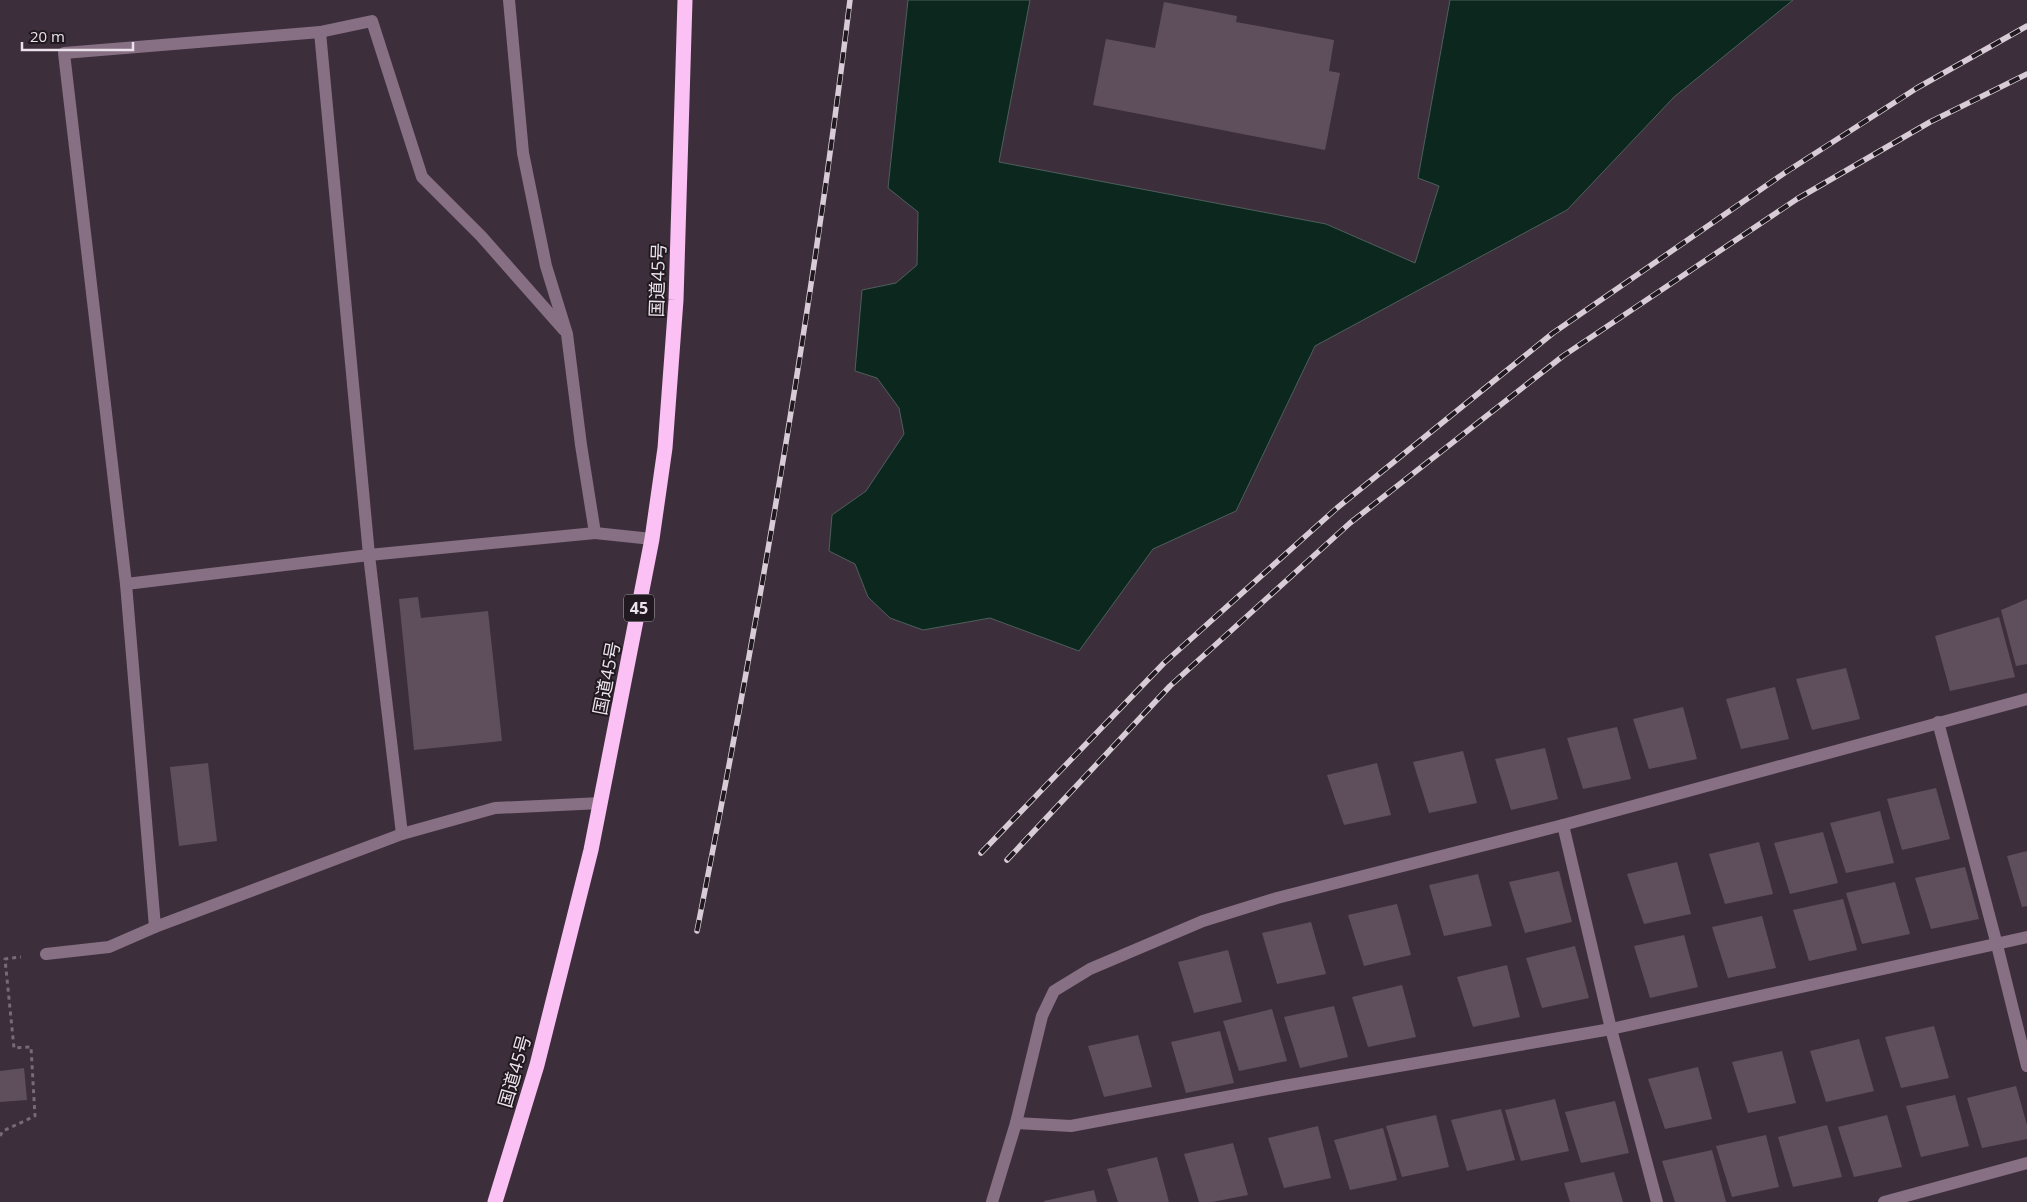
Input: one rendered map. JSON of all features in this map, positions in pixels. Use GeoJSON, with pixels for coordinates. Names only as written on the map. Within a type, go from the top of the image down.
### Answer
{"type":"FeatureCollection","features":[{"type":"Feature","properties":{"kind":"highway","name":"国道45号"},"geometry":{"type":"LineString","coordinates":[[495,1202],[537,1065],[591,850],[652,539],[665,448],[676,300],[685,0]]}},
{"type":"Feature","properties":{"kind":"street"},"geometry":{"type":"LineString","coordinates":[[510,0],[523,153],[546,266],[567,334],[581,445],[595,533]]}},
{"type":"Feature","properties":{"kind":"street"},"geometry":{"type":"LineString","coordinates":[[155,927],[126,584],[64,53],[320,32],[372,21],[422,177],[481,236],[567,334]]}},
{"type":"Feature","properties":{"kind":"street"},"geometry":{"type":"LineString","coordinates":[[320,32],[369,555],[402,834]]}},
{"type":"Feature","properties":{"kind":"street"},"geometry":{"type":"LineString","coordinates":[[126,584],[369,555],[595,533],[652,539]]}},
{"type":"Feature","properties":{"kind":"street"},"geometry":{"type":"LineString","coordinates":[[992,1202],[1016,1123],[1042,1016],[1054,991],[1090,969],[1203,921],[1277,898],[1563,825],[2027,699]]}},
{"type":"Feature","properties":{"kind":"street"},"geometry":{"type":"LineString","coordinates":[[1938,722],[1997,944],[2027,1066]]}},
{"type":"Feature","properties":{"kind":"street"},"geometry":{"type":"LineString","coordinates":[[46,954],[109,947],[155,927],[402,834],[495,808],[601,803]]}},
{"type":"Feature","properties":{"kind":"street"},"geometry":{"type":"LineString","coordinates":[[1563,825],[1611,1029],[1657,1202]]}},
{"type":"Feature","properties":{"kind":"street"},"geometry":{"type":"LineString","coordinates":[[1016,1123],[1071,1126],[1284,1086],[1611,1029],[2027,937]]}},
{"type":"Feature","properties":{"kind":"street"},"geometry":{"type":"LineString","coordinates":[[1884,1202],[2027,1162]]}},
{"type":"Feature","properties":{"kind":"path"},"geometry":{"type":"LineString","coordinates":[[0,1136],[4,1131],[35,1116],[31,1046],[14,1048],[5,959],[46,954]]}},
{"type":"Feature","properties":{"kind":"shaded area"},"geometry":{"type":"Polygon","coordinates":[[[908,0],[1030,0],[999,162],[1326,224],[1415,263],[1439,186],[1418,178],[1450,0],[1793,0],[1674,97],[1567,210],[1315,346],[1236,511],[1153,549],[1079,651],[990,618],[923,630],[890,618],[868,597],[855,564],[829,551],[832,515],[866,491],[904,434],[899,408],[877,378],[855,371],[862,290],[896,283],[917,265],[918,212],[888,188],[908,0]]]}},
{"type":"Feature","properties":{"kind":"building"},"geometry":{"type":"Polygon","coordinates":[[[1164,2],[1237,16],[1236,22],[1334,40],[1329,71],[1340,73],[1325,150],[1093,105],[1106,39],[1155,48],[1164,2]]]}},
{"type":"Feature","properties":{"kind":"building"},"geometry":{"type":"Polygon","coordinates":[[[418,597],[421,618],[488,611],[502,741],[414,750],[399,599],[418,597]]]}},
{"type":"Feature","properties":{"kind":"building"},"geometry":{"type":"Polygon","coordinates":[[[2027,599],[2027,664],[2016,666],[2001,610],[2027,599]]]}},
{"type":"Feature","properties":{"kind":"building"},"geometry":{"type":"Polygon","coordinates":[[[1999,617],[2015,677],[1950,691],[1935,636],[1999,617]]]}},
{"type":"Feature","properties":{"kind":"building"},"geometry":{"type":"Polygon","coordinates":[[[1846,668],[1860,719],[1812,730],[1796,679],[1846,668]]]}},
{"type":"Feature","properties":{"kind":"building"},"geometry":{"type":"Polygon","coordinates":[[[1775,687],[1789,739],[1741,749],[1726,699],[1775,687]]]}},
{"type":"Feature","properties":{"kind":"building"},"geometry":{"type":"Polygon","coordinates":[[[1683,707],[1697,759],[1649,769],[1633,719],[1683,707]]]}},
{"type":"Feature","properties":{"kind":"building"},"geometry":{"type":"Polygon","coordinates":[[[1617,727],[1631,779],[1583,789],[1567,738],[1617,727]]]}},
{"type":"Feature","properties":{"kind":"building"},"geometry":{"type":"Polygon","coordinates":[[[1545,748],[1558,799],[1511,810],[1495,759],[1545,748]]]}},
{"type":"Feature","properties":{"kind":"building"},"geometry":{"type":"Polygon","coordinates":[[[1463,751],[1477,803],[1429,813],[1413,762],[1463,751]]]}},
{"type":"Feature","properties":{"kind":"building"},"geometry":{"type":"Polygon","coordinates":[[[208,763],[217,841],[179,846],[170,767],[208,763]]]}},
{"type":"Feature","properties":{"kind":"building"},"geometry":{"type":"Polygon","coordinates":[[[1377,763],[1391,815],[1344,825],[1327,775],[1377,763]]]}},
{"type":"Feature","properties":{"kind":"building"},"geometry":{"type":"Polygon","coordinates":[[[1936,788],[1950,839],[1902,850],[1887,799],[1936,788]]]}},
{"type":"Feature","properties":{"kind":"building"},"geometry":{"type":"Polygon","coordinates":[[[1880,811],[1894,863],[1846,873],[1830,823],[1880,811]]]}},
{"type":"Feature","properties":{"kind":"building"},"geometry":{"type":"Polygon","coordinates":[[[1823,832],[1838,883],[1790,894],[1774,843],[1823,832]]]}},
{"type":"Feature","properties":{"kind":"building"},"geometry":{"type":"Polygon","coordinates":[[[1759,842],[1773,894],[1725,904],[1709,854],[1759,842]]]}},
{"type":"Feature","properties":{"kind":"building"},"geometry":{"type":"Polygon","coordinates":[[[2027,851],[2027,906],[2022,907],[2007,856],[2027,851]]]}},
{"type":"Feature","properties":{"kind":"building"},"geometry":{"type":"Polygon","coordinates":[[[1677,862],[1691,914],[1644,924],[1627,874],[1677,862]]]}},
{"type":"Feature","properties":{"kind":"building"},"geometry":{"type":"Polygon","coordinates":[[[1965,867],[1979,919],[1931,929],[1915,878],[1965,867]]]}},
{"type":"Feature","properties":{"kind":"building"},"geometry":{"type":"Polygon","coordinates":[[[1559,871],[1572,922],[1525,933],[1509,882],[1559,871]]]}},
{"type":"Feature","properties":{"kind":"building"},"geometry":{"type":"Polygon","coordinates":[[[1478,874],[1492,926],[1444,936],[1429,885],[1478,874]]]}},
{"type":"Feature","properties":{"kind":"building"},"geometry":{"type":"Polygon","coordinates":[[[1895,882],[1910,934],[1862,944],[1846,893],[1895,882]]]}},
{"type":"Feature","properties":{"kind":"building"},"geometry":{"type":"Polygon","coordinates":[[[1843,899],[1857,950],[1809,961],[1793,910],[1843,899]]]}},
{"type":"Feature","properties":{"kind":"building"},"geometry":{"type":"Polygon","coordinates":[[[1397,904],[1411,955],[1364,966],[1348,915],[1397,904]]]}},
{"type":"Feature","properties":{"kind":"building"},"geometry":{"type":"Polygon","coordinates":[[[1762,916],[1776,968],[1728,978],[1712,927],[1762,916]]]}},
{"type":"Feature","properties":{"kind":"building"},"geometry":{"type":"Polygon","coordinates":[[[1311,922],[1326,974],[1277,984],[1262,933],[1311,922]]]}},
{"type":"Feature","properties":{"kind":"building"},"geometry":{"type":"Polygon","coordinates":[[[1684,935],[1698,987],[1650,998],[1634,946],[1684,935]]]}},
{"type":"Feature","properties":{"kind":"building"},"geometry":{"type":"Polygon","coordinates":[[[1575,946],[1589,998],[1542,1008],[1526,958],[1575,946]]]}},
{"type":"Feature","properties":{"kind":"building"},"geometry":{"type":"Polygon","coordinates":[[[1228,950],[1242,1002],[1194,1013],[1178,962],[1228,950]]]}},
{"type":"Feature","properties":{"kind":"building"},"geometry":{"type":"Polygon","coordinates":[[[1507,965],[1520,1017],[1473,1027],[1457,977],[1507,965]]]}},
{"type":"Feature","properties":{"kind":"building"},"geometry":{"type":"Polygon","coordinates":[[[1402,985],[1416,1037],[1368,1047],[1352,997],[1402,985]]]}},
{"type":"Feature","properties":{"kind":"building"},"geometry":{"type":"Polygon","coordinates":[[[1334,1006],[1348,1057],[1300,1068],[1284,1017],[1334,1006]]]}},
{"type":"Feature","properties":{"kind":"building"},"geometry":{"type":"Polygon","coordinates":[[[1272,1009],[1287,1061],[1239,1071],[1223,1021],[1272,1009]]]}},
{"type":"Feature","properties":{"kind":"building"},"geometry":{"type":"Polygon","coordinates":[[[1934,1026],[1949,1078],[1901,1088],[1885,1037],[1934,1026]]]}},
{"type":"Feature","properties":{"kind":"building"},"geometry":{"type":"Polygon","coordinates":[[[1220,1031],[1234,1083],[1186,1093],[1171,1042],[1220,1031]]]}},
{"type":"Feature","properties":{"kind":"building"},"geometry":{"type":"Polygon","coordinates":[[[1138,1035],[1152,1087],[1104,1097],[1088,1046],[1138,1035]]]}},
{"type":"Feature","properties":{"kind":"building"},"geometry":{"type":"Polygon","coordinates":[[[1859,1039],[1874,1091],[1826,1102],[1810,1051],[1859,1039]]]}},
{"type":"Feature","properties":{"kind":"building"},"geometry":{"type":"Polygon","coordinates":[[[1782,1051],[1796,1103],[1748,1113],[1732,1062],[1782,1051]]]}},
{"type":"Feature","properties":{"kind":"building"},"geometry":{"type":"Polygon","coordinates":[[[1698,1067],[1712,1119],[1665,1129],[1648,1079],[1698,1067]]]}},
{"type":"Feature","properties":{"kind":"building"},"geometry":{"type":"Polygon","coordinates":[[[24,1068],[27,1100],[0,1102],[0,1071],[24,1068]]]}},
{"type":"Feature","properties":{"kind":"building"},"geometry":{"type":"Polygon","coordinates":[[[2016,1086],[2027,1125],[2027,1139],[1982,1148],[1967,1098],[2016,1086]]]}},
{"type":"Feature","properties":{"kind":"building"},"geometry":{"type":"Polygon","coordinates":[[[1955,1095],[1969,1146],[1921,1157],[1906,1106],[1955,1095]]]}},
{"type":"Feature","properties":{"kind":"building"},"geometry":{"type":"Polygon","coordinates":[[[1555,1099],[1569,1151],[1521,1161],[1505,1110],[1555,1099]]]}},
{"type":"Feature","properties":{"kind":"building"},"geometry":{"type":"Polygon","coordinates":[[[1615,1101],[1629,1153],[1581,1163],[1565,1112],[1615,1101]]]}},
{"type":"Feature","properties":{"kind":"building"},"geometry":{"type":"Polygon","coordinates":[[[1501,1109],[1515,1160],[1467,1171],[1451,1120],[1501,1109]]]}},
{"type":"Feature","properties":{"kind":"building"},"geometry":{"type":"Polygon","coordinates":[[[1436,1115],[1449,1167],[1402,1177],[1386,1126],[1436,1115]]]}},
{"type":"Feature","properties":{"kind":"building"},"geometry":{"type":"Polygon","coordinates":[[[1887,1115],[1902,1167],[1854,1177],[1838,1127],[1887,1115]]]}},
{"type":"Feature","properties":{"kind":"building"},"geometry":{"type":"Polygon","coordinates":[[[1827,1125],[1842,1177],[1793,1187],[1778,1137],[1827,1125]]]}},
{"type":"Feature","properties":{"kind":"building"},"geometry":{"type":"Polygon","coordinates":[[[1318,1126],[1331,1178],[1284,1188],[1268,1138],[1318,1126]]]}},
{"type":"Feature","properties":{"kind":"building"},"geometry":{"type":"Polygon","coordinates":[[[1383,1128],[1397,1180],[1350,1190],[1334,1140],[1383,1128]]]}},
{"type":"Feature","properties":{"kind":"building"},"geometry":{"type":"Polygon","coordinates":[[[1766,1135],[1779,1187],[1732,1197],[1716,1146],[1766,1135]]]}},
{"type":"Feature","properties":{"kind":"building"},"geometry":{"type":"Polygon","coordinates":[[[1233,1143],[1248,1195],[1212,1202],[1199,1202],[1184,1154],[1233,1143]]]}},
{"type":"Feature","properties":{"kind":"building"},"geometry":{"type":"Polygon","coordinates":[[[1712,1150],[1726,1202],[1675,1202],[1662,1161],[1712,1150]]]}},
{"type":"Feature","properties":{"kind":"building"},"geometry":{"type":"Polygon","coordinates":[[[1157,1157],[1169,1202],[1118,1202],[1107,1169],[1157,1157]]]}},
{"type":"Feature","properties":{"kind":"building"},"geometry":{"type":"Polygon","coordinates":[[[1614,1172],[1623,1202],[1570,1202],[1564,1183],[1614,1172]]]}},
{"type":"Feature","properties":{"kind":"building"},"geometry":{"type":"Polygon","coordinates":[[[1094,1190],[1097,1202],[1044,1202],[1044,1201],[1094,1190]]]}},
{"type":"Feature","properties":{"kind":"railway"},"geometry":{"type":"LineString","coordinates":[[697,931],[720,815],[782,467],[819,234],[850,0]]}},
{"type":"Feature","properties":{"kind":"railway"},"geometry":{"type":"LineString","coordinates":[[981,853],[1164,663],[1337,508],[1553,333],[1786,172],[1917,88],[2027,26]]}},
{"type":"Feature","properties":{"kind":"railway"},"geometry":{"type":"LineString","coordinates":[[1007,860],[1170,686],[1350,523],[1563,356],[1797,199],[1930,122],[2027,74]]}}]}
